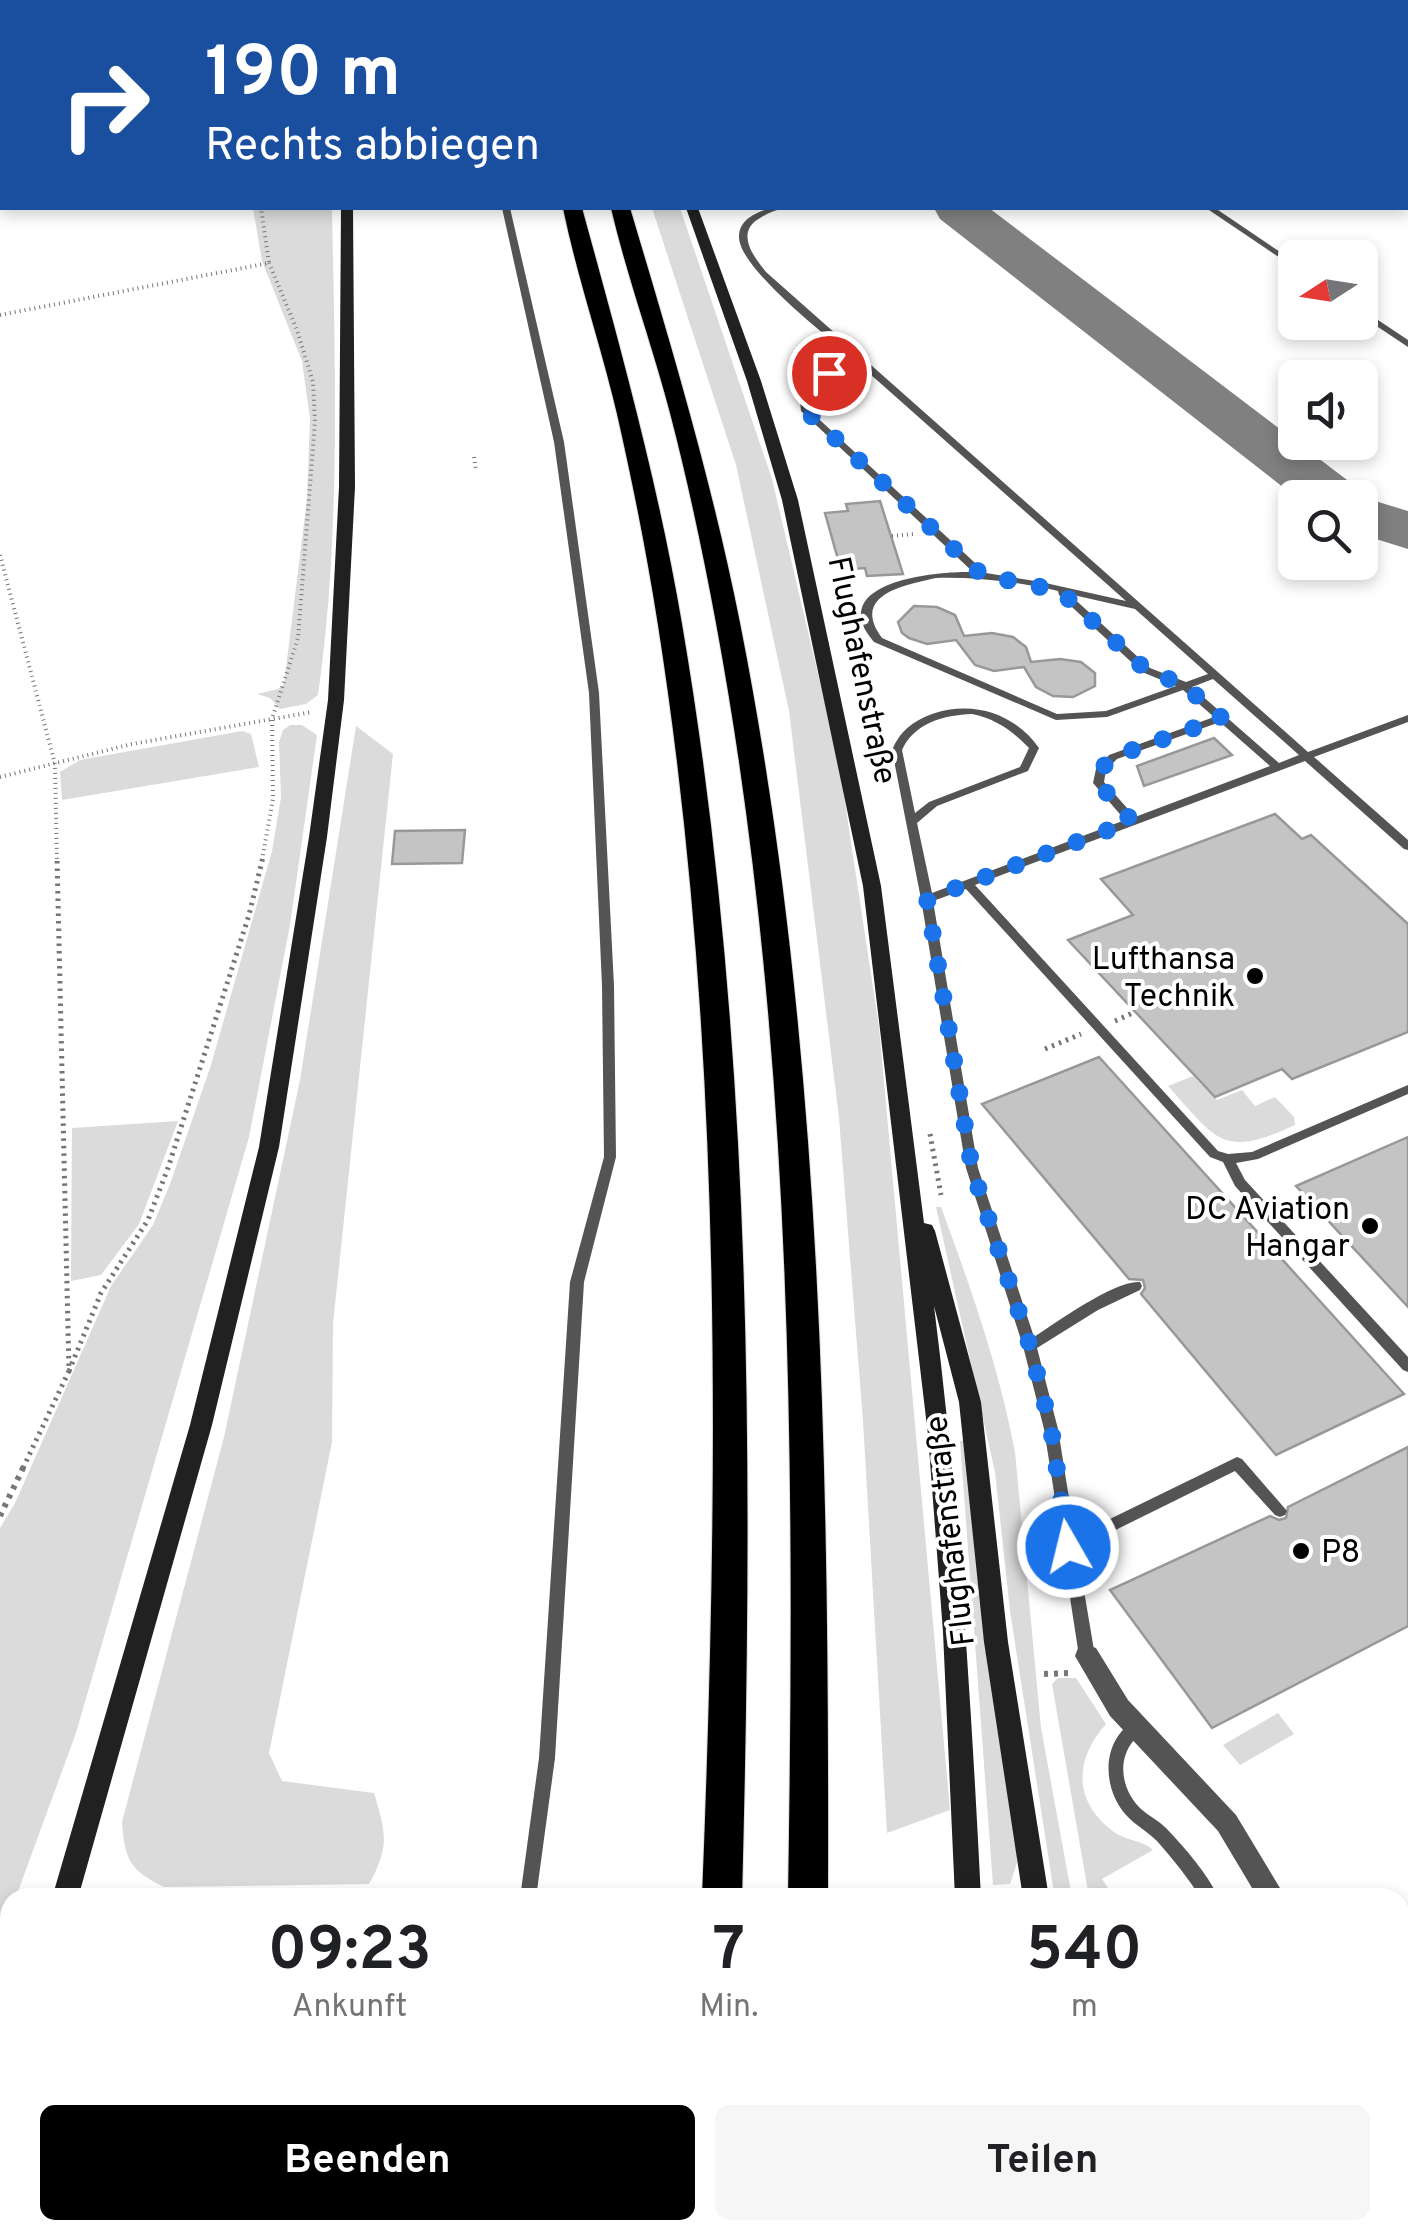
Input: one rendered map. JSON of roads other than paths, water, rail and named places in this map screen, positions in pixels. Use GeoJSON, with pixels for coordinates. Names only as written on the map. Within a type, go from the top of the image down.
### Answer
{"type":"FeatureCollection","features":[{"type":"Feature","properties":{"kind":"highway"},"geometry":{"type":"LineString","coordinates":[[573,210],[612,346],[656,546],[692,761],[716,986],[732,1499],[722,1888]]}},
{"type":"Feature","properties":{"kind":"highway"},"geometry":{"type":"LineString","coordinates":[[621,210],[666,350],[702,491],[744,702],[778,947],[804,1252],[811,1528],[808,1888]]}},
{"type":"Feature","properties":{"kind":"main road"},"geometry":{"type":"LineString","coordinates":[[67,1888],[201,1426],[269,1147],[335,708],[347,487],[347,210]]}},
{"type":"Feature","properties":{"kind":"main road","name":"Flughafenstraße"},"geometry":{"type":"LineString","coordinates":[[693,210],[754,381],[790,500],[872,886],[939,1435],[967,1888]]}},
{"type":"Feature","properties":{"kind":"main road","name":"Flughafenstraße"},"geometry":{"type":"LineString","coordinates":[[906,1162],[970,1402],[996,1642],[1034,1888]]}},
{"type":"Feature","properties":{"kind":"street"},"geometry":{"type":"LineString","coordinates":[[1087,1656],[1105,1689],[1228,1822],[1267,1888]]}},
{"type":"Feature","properties":{"kind":"lane"},"geometry":{"type":"LineString","coordinates":[[506,210],[560,442],[594,693],[610,1157],[577,1282],[547,1758],[529,1888]]}},
{"type":"Feature","properties":{"kind":"lane"},"geometry":{"type":"LineString","coordinates":[[772,210],[748,218],[742,226],[742,239],[755,264],[1408,846]]}},
{"type":"Feature","properties":{"kind":"lane"},"geometry":{"type":"LineString","coordinates":[[1213,210],[1278,254]]}},
{"type":"Feature","properties":{"kind":"lane"},"geometry":{"type":"LineString","coordinates":[[1378,323],[1408,344]]}},
{"type":"Feature","properties":{"kind":"lane"},"geometry":{"type":"LineString","coordinates":[[863,362],[801,385],[806,411],[982,575]]}},
{"type":"Feature","properties":{"kind":"lane"},"geometry":{"type":"LineString","coordinates":[[1140,608],[982,575],[937,573],[884,591],[869,601],[864,614],[867,626],[878,640],[1056,717],[1107,714],[1215,675]]}},
{"type":"Feature","properties":{"kind":"lane"},"geometry":{"type":"LineString","coordinates":[[1060,591],[1146,670],[1184,685],[1276,766]]}},
{"type":"Feature","properties":{"kind":"lane"},"geometry":{"type":"LineString","coordinates":[[912,821],[933,804],[1024,769],[1034,748],[1026,737],[980,712],[959,712],[908,729],[897,750],[927,899],[972,1168],[1030,1346],[1051,1428],[1087,1656]]}},
{"type":"Feature","properties":{"kind":"lane"},"geometry":{"type":"LineString","coordinates":[[1132,821],[1098,783],[1101,769],[1113,757],[1222,718]]}},
{"type":"Feature","properties":{"kind":"lane"},"geometry":{"type":"LineString","coordinates":[[927,899],[1408,718]]}},
{"type":"Feature","properties":{"kind":"lane"},"geometry":{"type":"LineString","coordinates":[[968,884],[1214,1154],[1228,1159],[1254,1156],[1408,1089]]}},
{"type":"Feature","properties":{"kind":"lane"},"geometry":{"type":"LineString","coordinates":[[1228,1159],[1240,1183],[1408,1366]]}},
{"type":"Feature","properties":{"kind":"lane"},"geometry":{"type":"LineString","coordinates":[[1030,1346],[1092,1306],[1135,1286]]}},
{"type":"Feature","properties":{"kind":"lane"},"geometry":{"type":"LineString","coordinates":[[1068,1547],[1237,1463],[1280,1511]]}},
{"type":"Feature","properties":{"kind":"lane"},"geometry":{"type":"LineString","coordinates":[[1138,1726],[1124,1737],[1114,1755],[1117,1783],[1131,1810],[1154,1827],[1203,1888]]}},
{"type":"Feature","properties":{"kind":"place","name":"Lufthansa Technik"},"geometry":{"type":"Point","coordinates":[1255,976]}},
{"type":"Feature","properties":{"kind":"place","name":"DC Aviation Hangar"},"geometry":{"type":"Point","coordinates":[1370,1226]}},
{"type":"Feature","properties":{"kind":"place","name":"P8"},"geometry":{"type":"Point","coordinates":[1301,1551]}}]}
